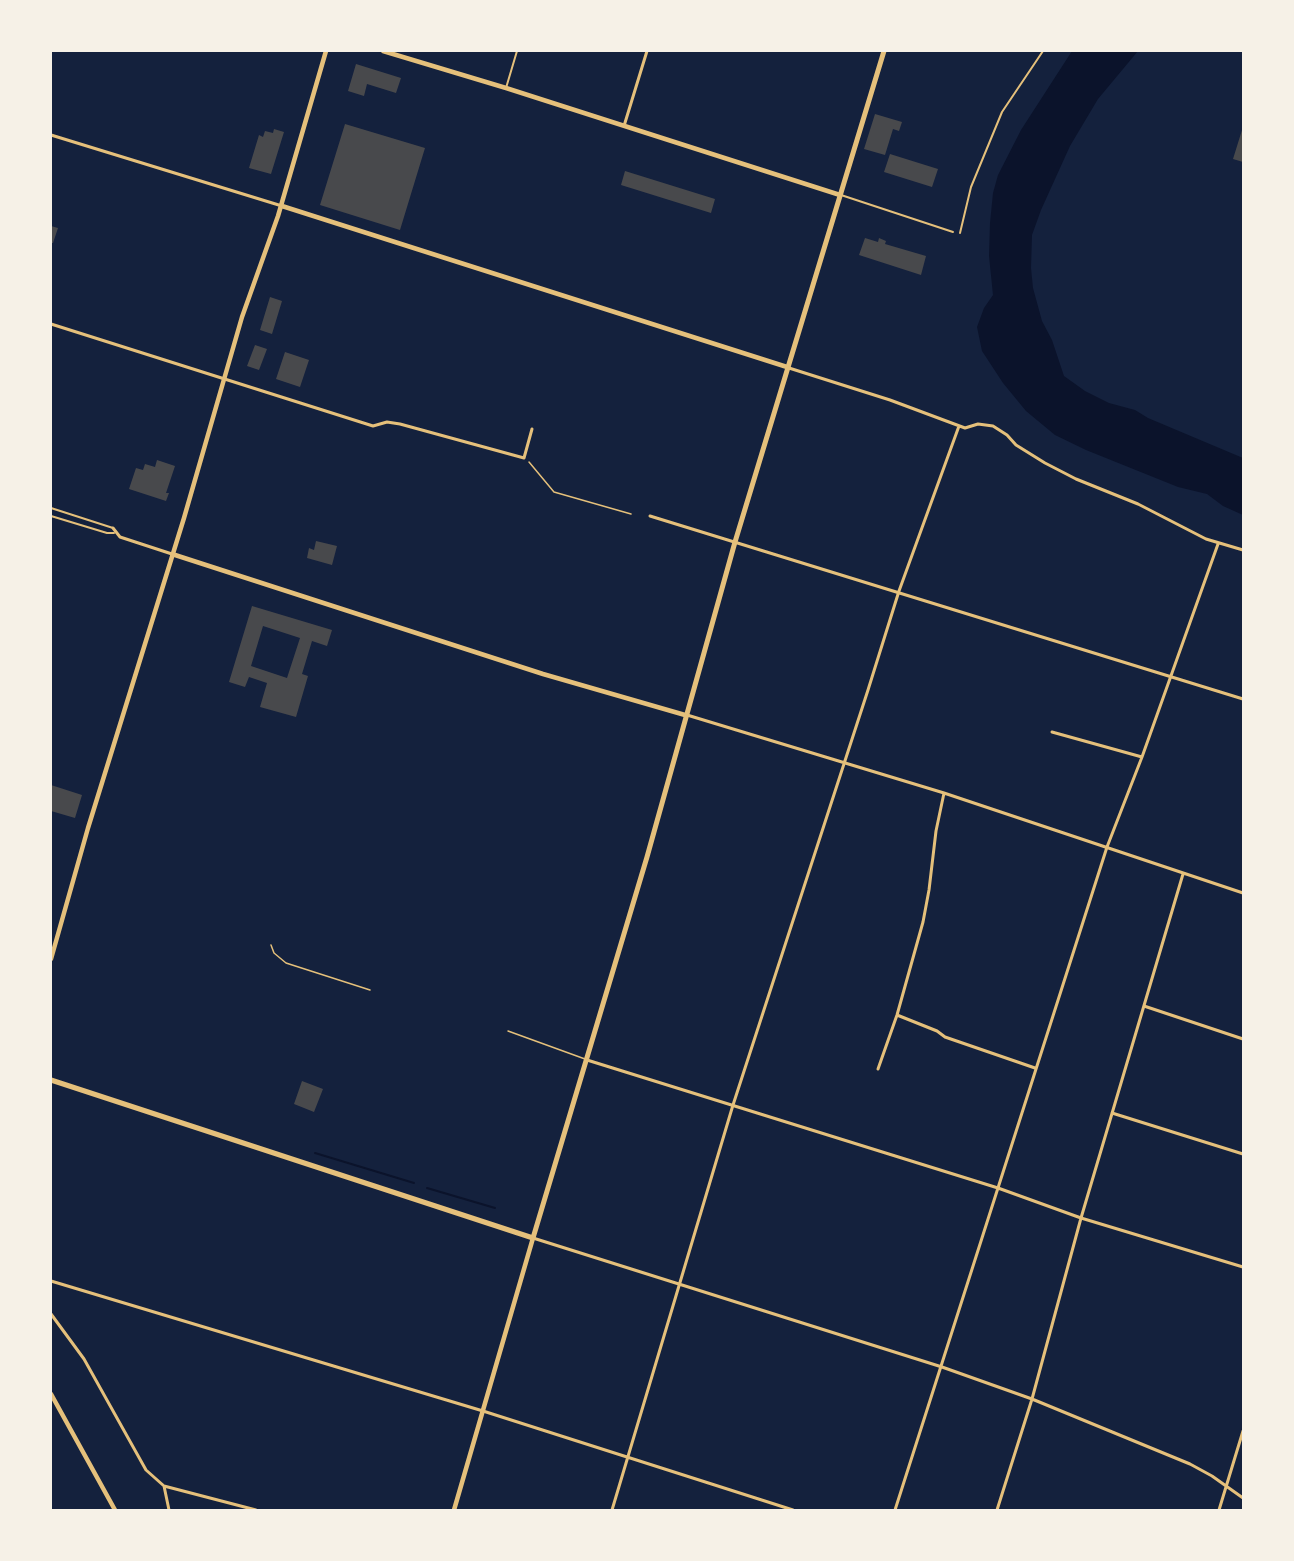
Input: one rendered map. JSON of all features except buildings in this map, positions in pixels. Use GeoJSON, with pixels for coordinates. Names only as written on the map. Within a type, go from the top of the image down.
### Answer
{"type":"FeatureCollection","features":[{"type":"Feature","properties":{"kind":"main road"},"geometry":{"type":"LineString","coordinates":[[51,1080],[533,1238],[647,857],[735,542],[884,51]]}},
{"type":"Feature","properties":{"kind":"street"},"geometry":{"type":"LineString","coordinates":[[51,959],[242,317],[282,206],[326,51]]}},
{"type":"Feature","properties":{"kind":"street"},"geometry":{"type":"LineString","coordinates":[[383,51],[506,88],[953,232]]}},
{"type":"Feature","properties":{"kind":"street"},"geometry":{"type":"LineString","coordinates":[[506,88],[517,51]]}},
{"type":"Feature","properties":{"kind":"street"},"geometry":{"type":"LineString","coordinates":[[624,126],[647,51]]}},
{"type":"Feature","properties":{"kind":"street"},"geometry":{"type":"LineString","coordinates":[[960,233],[971,187],[1002,112],[1043,51]]}},
{"type":"Feature","properties":{"kind":"street"},"geometry":{"type":"LineString","coordinates":[[51,135],[282,206],[890,400],[965,428],[978,424],[993,426],[1007,435],[1016,445],[1076,479],[1138,504],[1218,544],[1243,550]]}},
{"type":"Feature","properties":{"kind":"street"},"geometry":{"type":"LineString","coordinates":[[51,324],[373,426],[387,422],[400,424],[524,458],[532,429]]}},
{"type":"Feature","properties":{"kind":"street"},"geometry":{"type":"LineString","coordinates":[[612,1510],[733,1105],[899,591],[959,426]]}},
{"type":"Feature","properties":{"kind":"street"},"geometry":{"type":"LineString","coordinates":[[51,508],[114,530],[120,537],[543,674],[944,793],[1243,893]]}},
{"type":"Feature","properties":{"kind":"street"},"geometry":{"type":"LineString","coordinates":[[51,516],[107,533],[114,530]]}},
{"type":"Feature","properties":{"kind":"street"},"geometry":{"type":"LineString","coordinates":[[650,516],[1243,699]]}},
{"type":"Feature","properties":{"kind":"street"},"geometry":{"type":"LineString","coordinates":[[895,1510],[1107,847],[1143,757],[1218,544]]}},
{"type":"Feature","properties":{"kind":"street"},"geometry":{"type":"LineString","coordinates":[[1052,732],[1143,757]]}},
{"type":"Feature","properties":{"kind":"street"},"geometry":{"type":"LineString","coordinates":[[878,1069],[897,1016],[923,922],[944,793]]}},
{"type":"Feature","properties":{"kind":"street"},"geometry":{"type":"LineString","coordinates":[[998,1510],[1032,1399],[1081,1218],[1182,874]]}},
{"type":"Feature","properties":{"kind":"street"},"geometry":{"type":"LineString","coordinates":[[1144,1006],[1243,1039]]}},
{"type":"Feature","properties":{"kind":"street"},"geometry":{"type":"LineString","coordinates":[[897,1016],[937,1031],[945,1037],[1035,1068]]}},
{"type":"Feature","properties":{"kind":"street"},"geometry":{"type":"LineString","coordinates":[[586,1059],[998,1188],[1081,1218],[1243,1267]]}},
{"type":"Feature","properties":{"kind":"street"},"geometry":{"type":"LineString","coordinates":[[1112,1113],[1243,1154]]}},
{"type":"Feature","properties":{"kind":"street"},"geometry":{"type":"LineString","coordinates":[[454,1510],[533,1238],[942,1367],[1032,1399],[1190,1464],[1243,1498]]}},
{"type":"Feature","properties":{"kind":"street"},"geometry":{"type":"LineString","coordinates":[[51,1281],[483,1411],[793,1510]]}},
{"type":"Feature","properties":{"kind":"street"},"geometry":{"type":"LineString","coordinates":[[51,1314],[84,1359],[146,1470],[164,1486],[256,1510]]}},
{"type":"Feature","properties":{"kind":"street"},"geometry":{"type":"LineString","coordinates":[[51,1394],[115,1510]]}},
{"type":"Feature","properties":{"kind":"street"},"geometry":{"type":"LineString","coordinates":[[1219,1510],[1243,1431]]}},
{"type":"Feature","properties":{"kind":"street"},"geometry":{"type":"LineString","coordinates":[[164,1486],[169,1510]]}},
{"type":"Feature","properties":{"kind":"lane"},"geometry":{"type":"LineString","coordinates":[[271,945],[274,953],[286,963],[370,990]]}},
{"type":"Feature","properties":{"kind":"lane"},"geometry":{"type":"LineString","coordinates":[[508,1031],[586,1059]]}},
{"type":"Feature","properties":{"kind":"path"},"geometry":{"type":"LineString","coordinates":[[524,458],[554,492],[631,514]]}},
{"type":"Feature","properties":{"kind":"water"},"geometry":{"type":"Polygon","coordinates":[[[1072,51],[1138,51],[1098,99],[1070,146],[1032,235],[1033,288],[1042,321],[1052,340],[1064,376],[1085,391],[1109,403],[1135,410],[1148,418],[1243,458],[1243,515],[1223,506],[1207,494],[1178,487],[1055,435],[1026,411],[1003,383],[982,351],[977,327],[984,308],[993,295],[989,256],[990,223],[993,193],[998,175],[1021,130],[1072,51]]]}},
{"type":"Feature","properties":{"kind":"waterway"},"geometry":{"type":"LineString","coordinates":[[315,1153],[414,1183]]}},
{"type":"Feature","properties":{"kind":"waterway"},"geometry":{"type":"LineString","coordinates":[[427,1188],[495,1208]]}}]}
